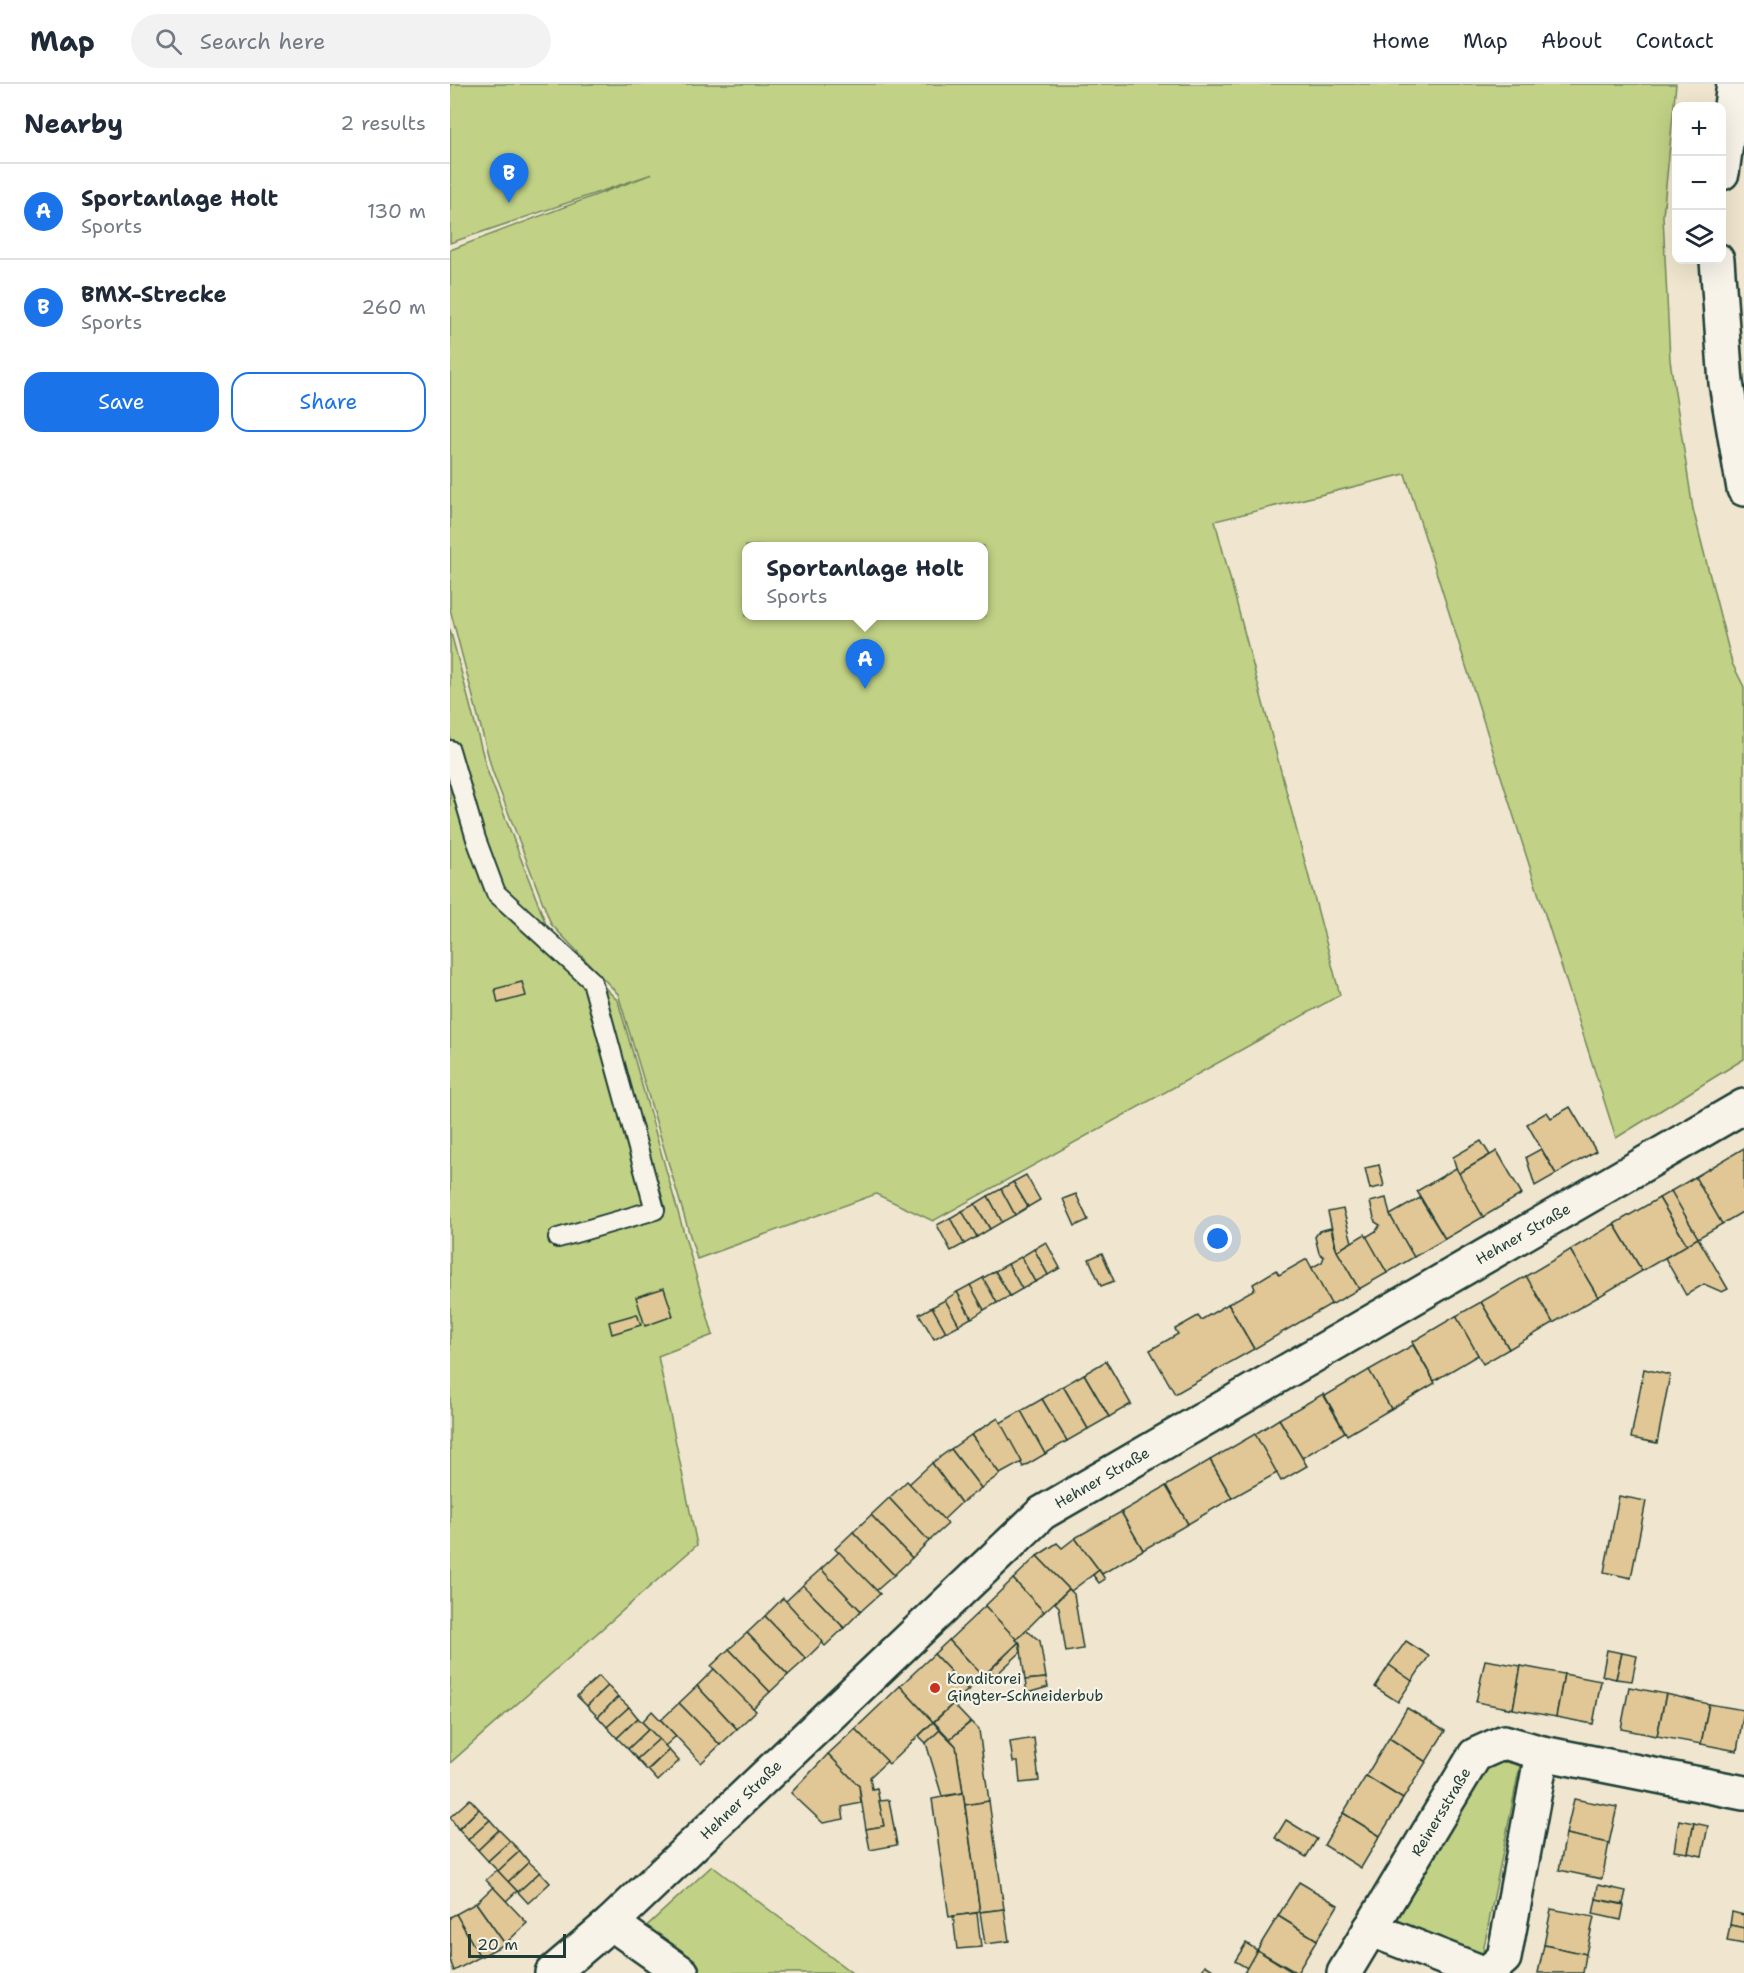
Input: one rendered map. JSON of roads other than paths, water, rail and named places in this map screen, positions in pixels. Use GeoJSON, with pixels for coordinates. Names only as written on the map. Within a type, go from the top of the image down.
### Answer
{"type":"FeatureCollection","features":[{"type":"Feature","properties":{"kind":"street"},"geometry":{"type":"LineString","coordinates":[[1724,156],[1734,84]]}},
{"type":"Feature","properties":{"kind":"street"},"geometry":{"type":"LineString","coordinates":[[1717,264],[1726,383],[1744,489]]}},
{"type":"Feature","properties":{"kind":"street","name":"Hehner Straße"},"geometry":{"type":"LineString","coordinates":[[552,1973],[611,1923],[1042,1513],[1744,1106]]}},
{"type":"Feature","properties":{"kind":"street","name":"Reinersstraße"},"geometry":{"type":"LineString","coordinates":[[1344,1973],[1475,1755],[1504,1742],[1542,1753],[1744,1793]]}},
{"type":"Feature","properties":{"kind":"street"},"geometry":{"type":"LineString","coordinates":[[1487,1973],[1504,1958],[1542,1753]]}},
{"type":"Feature","properties":{"kind":"street"},"geometry":{"type":"LineString","coordinates":[[611,1923],[682,1973]]}},
{"type":"Feature","properties":{"kind":"street"},"geometry":{"type":"LineString","coordinates":[[1370,1929],[1483,1973]]}},
{"type":"Feature","properties":{"kind":"lane"},"geometry":{"type":"LineString","coordinates":[[450,750],[476,839],[496,893],[592,981],[655,1210],[558,1238]]}},
{"type":"Feature","properties":{"kind":"place","name":"BMX-Strecke"},"geometry":{"type":"Point","coordinates":[509,203]}},
{"type":"Feature","properties":{"kind":"place","name":"Sportanlage Holt"},"geometry":{"type":"Point","coordinates":[865,689]}},
{"type":"Feature","properties":{"kind":"place","name":"Konditorei Gingter-Schneiderbub"},"geometry":{"type":"Point","coordinates":[935,1688]}}]}
